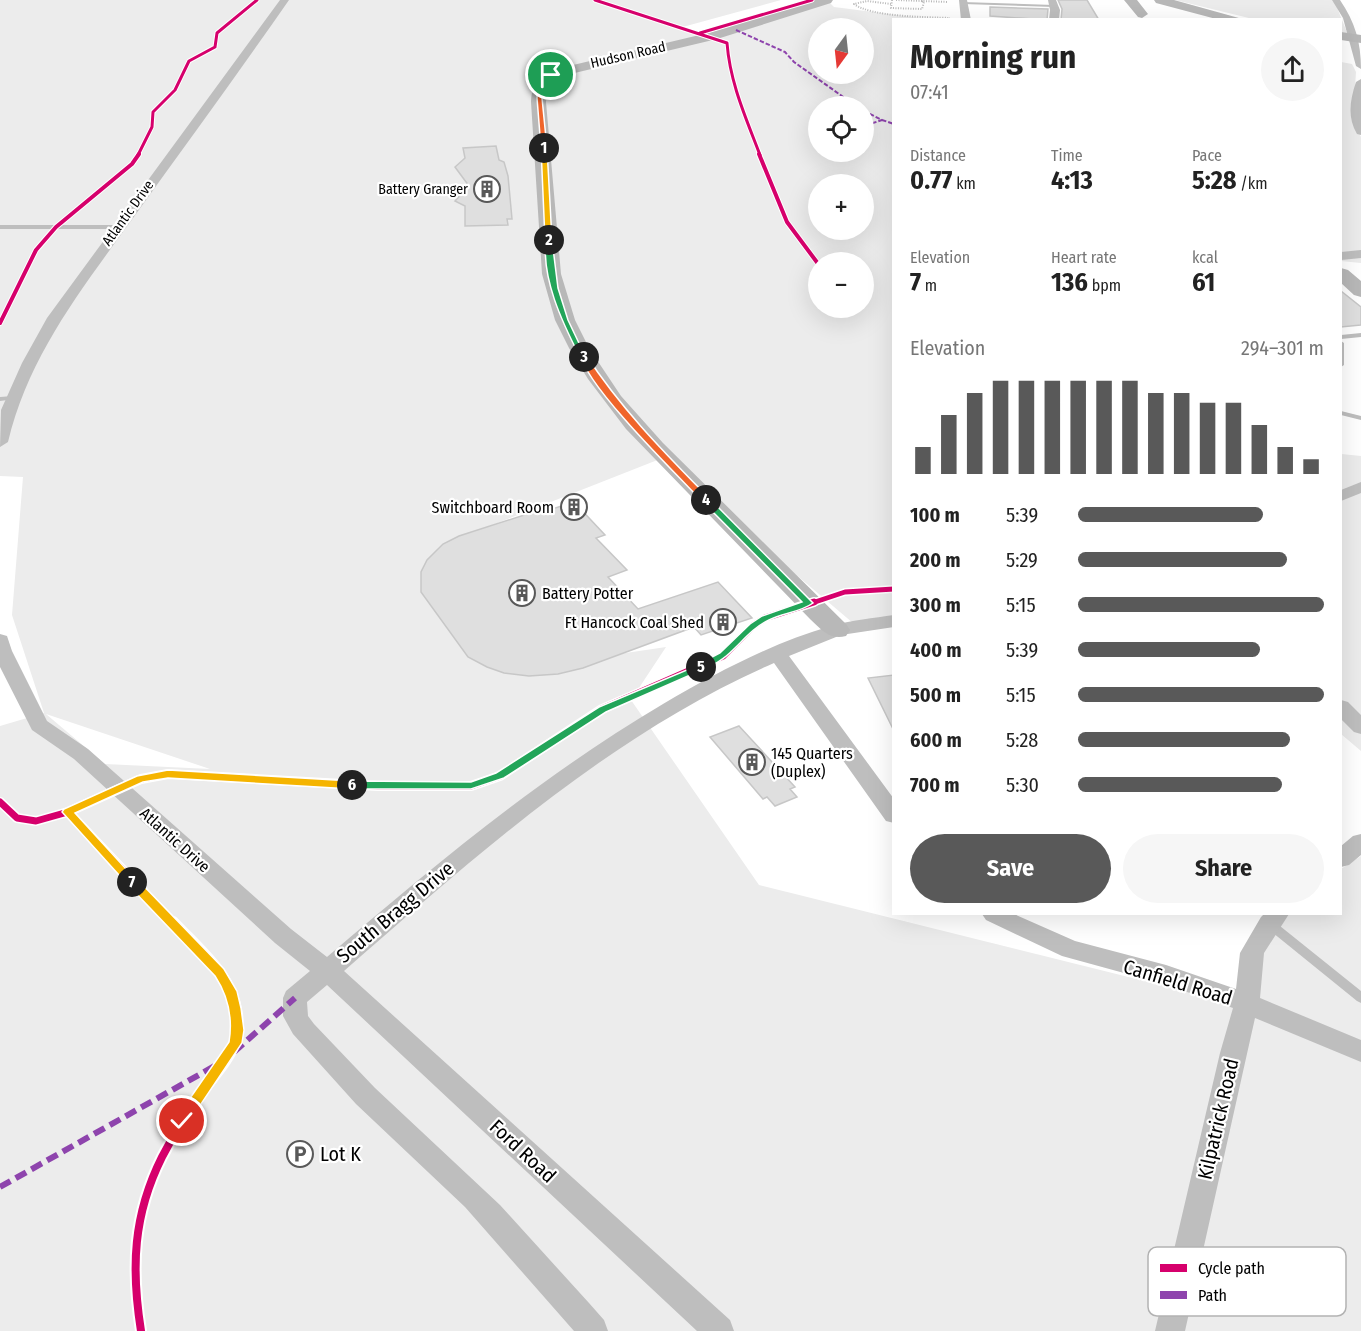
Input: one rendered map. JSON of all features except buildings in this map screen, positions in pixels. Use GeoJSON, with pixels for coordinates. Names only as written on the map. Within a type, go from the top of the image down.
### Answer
{"type":"FeatureCollection","features":[{"type":"Feature","properties":{"kind":"street","name":"Atlantic Drive"},"geometry":{"type":"LineString","coordinates":[[0,442],[13,398],[35,350],[54,318],[285,0]]}},
{"type":"Feature","properties":{"kind":"street","name":"Hudson Road"},"geometry":{"type":"LineString","coordinates":[[827,0],[712,36],[557,73],[546,78],[541,85],[539,98],[546,213],[554,288],[574,340],[597,379],[635,427],[837,630]]}},
{"type":"Feature","properties":{"kind":"street"},"geometry":{"type":"LineString","coordinates":[[1131,0],[1142,17],[1199,12]]}},
{"type":"Feature","properties":{"kind":"street"},"geometry":{"type":"LineString","coordinates":[[1160,0],[1199,12],[1230,18]]}},
{"type":"Feature","properties":{"kind":"street"},"geometry":{"type":"LineString","coordinates":[[1336,0],[1344,10],[1357,63]]}},
{"type":"Feature","properties":{"kind":"street"},"geometry":{"type":"LineString","coordinates":[[963,2],[966,18]]}},
{"type":"Feature","properties":{"kind":"street"},"geometry":{"type":"LineString","coordinates":[[1053,3],[1054,18]]}},
{"type":"Feature","properties":{"kind":"street"},"geometry":{"type":"LineString","coordinates":[[1361,82],[1355,107],[1361,132]]}},
{"type":"Feature","properties":{"kind":"street"},"geometry":{"type":"LineString","coordinates":[[1342,256],[1361,254]]}},
{"type":"Feature","properties":{"kind":"street"},"geometry":{"type":"LineString","coordinates":[[1342,275],[1361,291]]}},
{"type":"Feature","properties":{"kind":"street"},"geometry":{"type":"LineString","coordinates":[[1342,496],[1361,487]]}},
{"type":"Feature","properties":{"kind":"street","name":"South Bragg Drive"},"geometry":{"type":"LineString","coordinates":[[593,1331],[475,1198],[350,1080],[305,1032],[295,1016],[295,998],[448,867],[569,772],[722,678],[837,630],[892,621]]}},
{"type":"Feature","properties":{"kind":"street","name":"Atlantic Drive"},"geometry":{"type":"LineString","coordinates":[[0,640],[2,651],[39,725],[81,754],[283,936],[327,970]]}},
{"type":"Feature","properties":{"kind":"street"},"geometry":{"type":"LineString","coordinates":[[778,654],[892,812]]}},
{"type":"Feature","properties":{"kind":"street"},"geometry":{"type":"LineString","coordinates":[[1342,708],[1361,728]]}},
{"type":"Feature","properties":{"kind":"street"},"geometry":{"type":"LineString","coordinates":[[1342,858],[1361,842]]}},
{"type":"Feature","properties":{"kind":"street","name":"Canfield Road"},"geometry":{"type":"LineString","coordinates":[[996,915],[1070,949],[1166,975],[1247,1003],[1361,1051]]}},
{"type":"Feature","properties":{"kind":"street","name":"Kilpatrick Road"},"geometry":{"type":"LineString","coordinates":[[1189,1247],[1233,1053],[1247,1003],[1252,953],[1273,918]]}},
{"type":"Feature","properties":{"kind":"street","name":"Ford Road"},"geometry":{"type":"LineString","coordinates":[[327,970],[719,1331]]}},
{"type":"Feature","properties":{"kind":"street","name":"Kilpatrick Road"},"geometry":{"type":"LineString","coordinates":[[1170,1331],[1173,1316]]}},
{"type":"Feature","properties":{"kind":"lane"},"geometry":{"type":"LineString","coordinates":[[963,2],[1053,3]]}},
{"type":"Feature","properties":{"kind":"lane"},"geometry":{"type":"LineString","coordinates":[[0,227],[118,227]]}},
{"type":"Feature","properties":{"kind":"lane"},"geometry":{"type":"LineString","coordinates":[[1342,337],[1361,334]]}},
{"type":"Feature","properties":{"kind":"lane"},"geometry":{"type":"LineString","coordinates":[[0,399],[13,398]]}},
{"type":"Feature","properties":{"kind":"lane"},"geometry":{"type":"LineString","coordinates":[[1342,413],[1361,418]]}},
{"type":"Feature","properties":{"kind":"lane"},"geometry":{"type":"LineString","coordinates":[[1273,918],[1361,998]]}},
{"type":"Feature","properties":{"kind":"path"},"geometry":{"type":"LineString","coordinates":[[890,6],[892,0]]}},
{"type":"Feature","properties":{"kind":"path"},"geometry":{"type":"LineString","coordinates":[[896,0],[963,2]]}},
{"type":"Feature","properties":{"kind":"path"},"geometry":{"type":"LineString","coordinates":[[920,2],[924,2],[922,9],[867,1],[854,4],[859,8],[895,15],[948,18]]}},
{"type":"Feature","properties":{"kind":"shaded area"},"geometry":{"type":"Polygon","coordinates":[[[0,0],[781,0],[679,28],[712,39],[829,2],[834,7],[920,18],[892,18],[892,623],[860,629],[660,459],[467,535],[505,671],[666,647],[631,700],[759,885],[1241,1005],[1263,921],[1272,915],[1342,915],[1342,868],[1361,856],[1361,1331],[0,1331],[0,726],[44,713],[12,615],[23,477],[0,476],[0,0]],[[46,714],[105,764],[210,769],[46,714]]]}},
{"type":"Feature","properties":{"kind":"shaded area"},"geometry":{"type":"Polygon","coordinates":[[[1175,0],[1334,0],[1341,18],[1249,18],[1175,0]]]}},
{"type":"Feature","properties":{"kind":"shaded area"},"geometry":{"type":"Polygon","coordinates":[[[1342,20],[1348,35],[1342,34],[1342,20]]]}},
{"type":"Feature","properties":{"kind":"shaded area"},"geometry":{"type":"Polygon","coordinates":[[[1342,62],[1352,64],[1356,72],[1353,120],[1361,137],[1361,263],[1342,261],[1342,62]]]}},
{"type":"Feature","properties":{"kind":"shaded area"},"geometry":{"type":"Polygon","coordinates":[[[1342,454],[1361,456],[1361,751],[1342,735],[1342,454]]]}},
{"type":"Feature","properties":{"kind":"marked path"},"geometry":{"type":"LineString","coordinates":[[736,30],[785,52],[794,62],[842,96]]}},
{"type":"Feature","properties":{"kind":"marked path"},"geometry":{"type":"LineString","coordinates":[[874,116],[882,120],[874,123]]}},
{"type":"Feature","properties":{"kind":"marked path"},"geometry":{"type":"LineString","coordinates":[[882,120],[892,123]]}},
{"type":"Feature","properties":{"kind":"marked path"},"geometry":{"type":"LineString","coordinates":[[234,1052],[295,998]]}},
{"type":"Feature","properties":{"kind":"marked path"},"geometry":{"type":"LineString","coordinates":[[0,1187],[220,1063]]}},
{"type":"Feature","properties":{"kind":"cycle path"},"geometry":{"type":"LineString","coordinates":[[0,323],[36,250],[56,227],[132,164],[143,149],[152,127],[153,112],[175,90],[189,61],[215,47],[217,33],[257,0]]}},
{"type":"Feature","properties":{"kind":"cycle path"},"geometry":{"type":"LineString","coordinates":[[595,0],[727,43],[729,67],[734,85],[769,180],[787,222],[809,252]]}},
{"type":"Feature","properties":{"kind":"cycle path"},"geometry":{"type":"LineString","coordinates":[[700,33],[812,0]]}},
{"type":"Feature","properties":{"kind":"cycle path"},"geometry":{"type":"LineString","coordinates":[[0,802],[17,818],[36,821],[68,812],[141,779],[168,774],[378,786],[471,786],[500,776],[602,709],[723,656],[753,626],[765,618],[845,592],[892,589]]}},
{"type":"Feature","properties":{"kind":"cycle path"},"geometry":{"type":"LineString","coordinates":[[68,812],[220,972],[233,997],[237,1015],[235,1043],[176,1131],[150,1185],[141,1211],[134,1267],[141,1331]]}},
{"type":"Feature","properties":{"kind":"place","name":"Battery Granger"},"geometry":{"type":"Point","coordinates":[487,189]}},
{"type":"Feature","properties":{"kind":"place","name":"Switchboard Room"},"geometry":{"type":"Point","coordinates":[574,507]}},
{"type":"Feature","properties":{"kind":"place","name":"Battery Potter"},"geometry":{"type":"Point","coordinates":[522,593]}},
{"type":"Feature","properties":{"kind":"place","name":"Ft Hancock Coal Shed"},"geometry":{"type":"Point","coordinates":[723,622]}},
{"type":"Feature","properties":{"kind":"place","name":"145 Quarters (Duplex)"},"geometry":{"type":"Point","coordinates":[752,762]}},
{"type":"Feature","properties":{"kind":"place","name":"Lot K"},"geometry":{"type":"Point","coordinates":[300,1154]}},
{"type":"Feature","properties":{"kind":"route"},"geometry":{"type":"LineString","coordinates":[[182,1121],[235,1043],[238,1030],[231,991],[220,972],[107,856],[68,812],[141,779],[168,774],[378,786],[471,786],[500,776],[602,709],[723,656],[753,626],[765,618],[808,603],[635,427],[597,379],[574,340],[554,288],[546,213],[539,98],[541,85],[551,75]]}}]}
